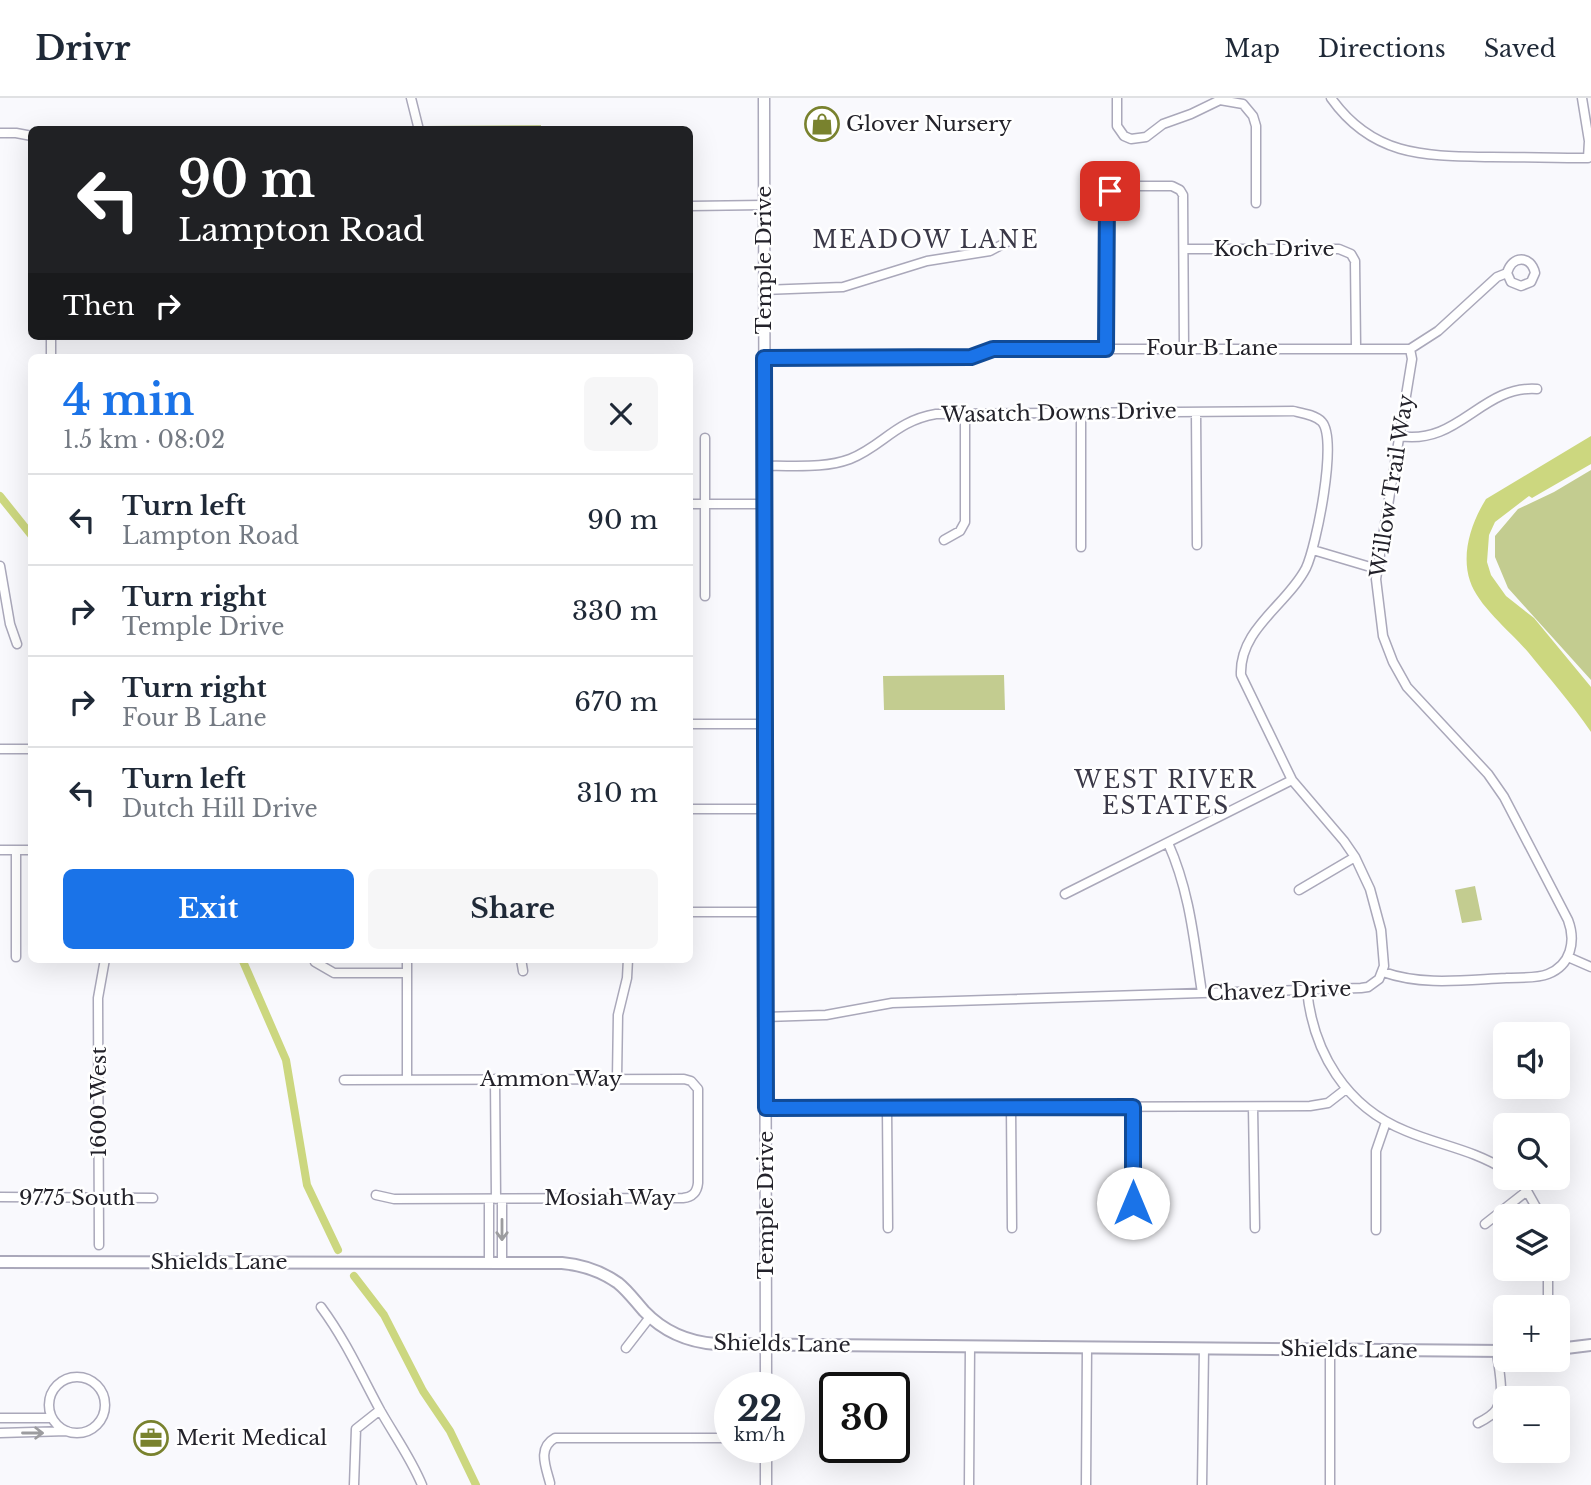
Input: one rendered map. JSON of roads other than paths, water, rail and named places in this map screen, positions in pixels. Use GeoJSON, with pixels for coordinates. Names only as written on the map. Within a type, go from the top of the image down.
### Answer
{"type":"FeatureCollection","features":[{"type":"Feature","properties":{"kind":"main road","name":"Shields Lane"},"geometry":{"type":"LineString","coordinates":[[0,1262],[562,1263],[592,1269],[624,1289],[650,1317],[676,1334],[702,1343],[1493,1351]]}},
{"type":"Feature","properties":{"kind":"main road"},"geometry":{"type":"LineString","coordinates":[[1570,1348],[1591,1345]]}},
{"type":"Feature","properties":{"kind":"street"},"geometry":{"type":"LineString","coordinates":[[411,98],[418,126]]}},
{"type":"Feature","properties":{"kind":"street","name":"Temple Drive"},"geometry":{"type":"LineString","coordinates":[[764,98],[765,1372]]}},
{"type":"Feature","properties":{"kind":"street"},"geometry":{"type":"LineString","coordinates":[[1116,98],[1117,126],[1124,136],[1131,139],[1146,137],[1163,124],[1191,114],[1217,100],[1245,101],[1256,126],[1256,203]]}},
{"type":"Feature","properties":{"kind":"street"},"geometry":{"type":"LineString","coordinates":[[1331,98],[1351,121],[1369,135],[1409,152],[1441,156],[1588,158],[1590,141],[1583,98]]}},
{"type":"Feature","properties":{"kind":"street"},"geometry":{"type":"LineString","coordinates":[[0,133],[16,132],[28,135]]}},
{"type":"Feature","properties":{"kind":"street"},"geometry":{"type":"LineString","coordinates":[[1106,349],[1107,195],[1122,186],[1168,186],[1180,190],[1184,201],[1184,348]]}},
{"type":"Feature","properties":{"kind":"street"},"geometry":{"type":"LineString","coordinates":[[693,206],[764,205]]}},
{"type":"Feature","properties":{"kind":"street"},"geometry":{"type":"LineString","coordinates":[[763,290],[843,287],[927,261],[990,251],[1007,242]]}},
{"type":"Feature","properties":{"kind":"street","name":"Koch Drive"},"geometry":{"type":"LineString","coordinates":[[1184,249],[1349,251],[1355,264],[1356,347]]}},
{"type":"Feature","properties":{"kind":"street"},"geometry":{"type":"LineString","coordinates":[[1410,349],[1438,331],[1497,277],[1507,272]]}},
{"type":"Feature","properties":{"kind":"street","name":"Four B Lane"},"geometry":{"type":"LineString","coordinates":[[764,358],[971,357],[993,349],[1410,349]]}},
{"type":"Feature","properties":{"kind":"street","name":"Willow Trail Way"},"geometry":{"type":"LineString","coordinates":[[1410,349],[1412,359],[1377,569],[1376,587],[1383,636],[1400,677],[1415,697],[1488,774],[1504,797],[1571,929],[1573,939],[1568,957]]}},
{"type":"Feature","properties":{"kind":"street"},"geometry":{"type":"LineString","coordinates":[[1399,436],[1418,438],[1434,435],[1511,391],[1537,389]]}},
{"type":"Feature","properties":{"kind":"street","name":"Wasatch Downs Drive"},"geometry":{"type":"LineString","coordinates":[[764,466],[817,466],[840,462],[861,454],[913,419],[936,414],[1293,411],[1322,422],[1330,450],[1313,550]]}},
{"type":"Feature","properties":{"kind":"street"},"geometry":{"type":"LineString","coordinates":[[1081,412],[1081,547]]}},
{"type":"Feature","properties":{"kind":"street"},"geometry":{"type":"LineString","coordinates":[[1196,412],[1197,545]]}},
{"type":"Feature","properties":{"kind":"street"},"geometry":{"type":"LineString","coordinates":[[944,540],[960,531],[965,522],[965,413]]}},
{"type":"Feature","properties":{"kind":"street"},"geometry":{"type":"LineString","coordinates":[[705,438],[705,596]]}},
{"type":"Feature","properties":{"kind":"street"},"geometry":{"type":"LineString","coordinates":[[693,504],[764,504]]}},
{"type":"Feature","properties":{"kind":"street"},"geometry":{"type":"LineString","coordinates":[[1377,569],[1313,550],[1292,590],[1251,637],[1240,670],[1244,684],[1292,780],[1333,826],[1355,857],[1377,910],[1384,948],[1383,972],[1409,979],[1441,981],[1534,977],[1557,970],[1568,957],[1591,967]]}},
{"type":"Feature","properties":{"kind":"street"},"geometry":{"type":"LineString","coordinates":[[0,566],[4,615],[17,644]]}},
{"type":"Feature","properties":{"kind":"street"},"geometry":{"type":"LineString","coordinates":[[693,724],[765,724]]}},
{"type":"Feature","properties":{"kind":"street"},"geometry":{"type":"LineString","coordinates":[[0,749],[28,749]]}},
{"type":"Feature","properties":{"kind":"street"},"geometry":{"type":"LineString","coordinates":[[1065,894],[1292,780]]}},
{"type":"Feature","properties":{"kind":"street"},"geometry":{"type":"LineString","coordinates":[[693,809],[765,809]]}},
{"type":"Feature","properties":{"kind":"street"},"geometry":{"type":"LineString","coordinates":[[1168,843],[1180,869],[1188,897],[1202,993]]}},
{"type":"Feature","properties":{"kind":"street"},"geometry":{"type":"LineString","coordinates":[[0,850],[28,850]]}},
{"type":"Feature","properties":{"kind":"street"},"geometry":{"type":"LineString","coordinates":[[16,850],[16,957]]}},
{"type":"Feature","properties":{"kind":"street"},"geometry":{"type":"LineString","coordinates":[[1299,890],[1355,857]]}},
{"type":"Feature","properties":{"kind":"street"},"geometry":{"type":"LineString","coordinates":[[693,912],[765,912]]}},
{"type":"Feature","properties":{"kind":"street","name":"1600 West"},"geometry":{"type":"LineString","coordinates":[[99,1245],[99,999],[104,963]]}},
{"type":"Feature","properties":{"kind":"street"},"geometry":{"type":"LineString","coordinates":[[318,963],[334,973],[407,973]]}},
{"type":"Feature","properties":{"kind":"street"},"geometry":{"type":"LineString","coordinates":[[407,963],[407,1080]]}},
{"type":"Feature","properties":{"kind":"street"},"geometry":{"type":"LineString","coordinates":[[522,963],[523,971]]}},
{"type":"Feature","properties":{"kind":"street"},"geometry":{"type":"LineString","coordinates":[[617,1079],[618,1015],[628,963]]}},
{"type":"Feature","properties":{"kind":"street","name":"Chavez Drive"},"geometry":{"type":"LineString","coordinates":[[765,1017],[826,1015],[891,1003],[1367,987],[1379,979],[1383,972]]}},
{"type":"Feature","properties":{"kind":"street"},"geometry":{"type":"LineString","coordinates":[[1307,990],[1318,1044],[1334,1073],[1358,1101],[1386,1122],[1405,1131],[1476,1154],[1493,1163]]}},
{"type":"Feature","properties":{"kind":"street"},"geometry":{"type":"LineString","coordinates":[[489,1262],[495,1199],[495,1079]]}},
{"type":"Feature","properties":{"kind":"street","name":"Ammon Way"},"geometry":{"type":"LineString","coordinates":[[344,1080],[684,1079],[694,1083]]}},
{"type":"Feature","properties":{"kind":"street","name":"Mosiah Way"},"geometry":{"type":"LineString","coordinates":[[495,1199],[691,1196],[698,1183],[698,1093],[694,1083]]}},
{"type":"Feature","properties":{"kind":"street"},"geometry":{"type":"LineString","coordinates":[[766,1108],[1319,1105],[1336,1098],[1346,1089]]}},
{"type":"Feature","properties":{"kind":"street"},"geometry":{"type":"LineString","coordinates":[[1011,1107],[1012,1228]]}},
{"type":"Feature","properties":{"kind":"street"},"geometry":{"type":"LineString","coordinates":[[1133,1107],[1133,1227]]}},
{"type":"Feature","properties":{"kind":"street"},"geometry":{"type":"LineString","coordinates":[[1254,1107],[1255,1228]]}},
{"type":"Feature","properties":{"kind":"street"},"geometry":{"type":"LineString","coordinates":[[887,1108],[888,1228]]}},
{"type":"Feature","properties":{"kind":"street"},"geometry":{"type":"LineString","coordinates":[[1376,1230],[1376,1151],[1386,1122]]}},
{"type":"Feature","properties":{"kind":"street"},"geometry":{"type":"LineString","coordinates":[[1485,1224],[1527,1191],[1534,1204]]}},
{"type":"Feature","properties":{"kind":"street"},"geometry":{"type":"LineString","coordinates":[[376,1195],[394,1199],[495,1199]]}},
{"type":"Feature","properties":{"kind":"street","name":"9775 South"},"geometry":{"type":"LineString","coordinates":[[0,1198],[153,1198]]}},
{"type":"Feature","properties":{"kind":"street"},"geometry":{"type":"LineString","coordinates":[[495,1199],[502,1262]]}},
{"type":"Feature","properties":{"kind":"street"},"geometry":{"type":"LineString","coordinates":[[320,1307],[353,1356],[422,1485]]}},
{"type":"Feature","properties":{"kind":"street"},"geometry":{"type":"LineString","coordinates":[[626,1348],[650,1317]]}},
{"type":"Feature","properties":{"kind":"street"},"geometry":{"type":"LineString","coordinates":[[969,1485],[971,1346]]}},
{"type":"Feature","properties":{"kind":"street"},"geometry":{"type":"LineString","coordinates":[[1086,1485],[1087,1347]]}},
{"type":"Feature","properties":{"kind":"street"},"geometry":{"type":"LineString","coordinates":[[1202,1485],[1204,1348]]}},
{"type":"Feature","properties":{"kind":"street"},"geometry":{"type":"LineString","coordinates":[[1330,1349],[1331,1485]]}},
{"type":"Feature","properties":{"kind":"street"},"geometry":{"type":"LineString","coordinates":[[1478,1423],[1499,1406],[1500,1372]]}},
{"type":"Feature","properties":{"kind":"street"},"geometry":{"type":"LineString","coordinates":[[0,1433],[82,1433],[89,1430],[101,1420],[105,1406],[98,1387],[85,1378],[77,1377],[61,1382],[51,1394],[49,1410],[52,1418],[67,1432]]}},
{"type":"Feature","properties":{"kind":"street"},"geometry":{"type":"LineString","coordinates":[[354,1485],[356,1429],[380,1410]]}},
{"type":"Feature","properties":{"kind":"street"},"geometry":{"type":"LineString","coordinates":[[0,1418],[52,1418]]}},
{"type":"Feature","properties":{"kind":"street"},"geometry":{"type":"LineString","coordinates":[[550,1483],[544,1452],[547,1443],[555,1438],[714,1438]]}},
{"type":"Feature","properties":{"kind":"street"},"geometry":{"type":"LineString","coordinates":[[766,1463],[766,1485]]}},
{"type":"Feature","properties":{"kind":"waterway"},"geometry":{"type":"LineString","coordinates":[[0,496],[28,531]]}},
{"type":"Feature","properties":{"kind":"waterway"},"geometry":{"type":"LineString","coordinates":[[244,963],[286,1060],[307,1185],[338,1250]]}},
{"type":"Feature","properties":{"kind":"waterway"},"geometry":{"type":"LineString","coordinates":[[354,1276],[384,1315],[423,1391],[450,1431],[476,1485]]}},
{"type":"Feature","properties":{"kind":"place","name":"Glover Nursery"},"geometry":{"type":"Point","coordinates":[822,124]}},
{"type":"Feature","properties":{"kind":"place","name":"Merit Medical"},"geometry":{"type":"Point","coordinates":[151,1438]}},
{"type":"Feature","properties":{"kind":"district","name":"MEADOW LANE"},"geometry":{"type":"Point","coordinates":[926,240]}},
{"type":"Feature","properties":{"kind":"district","name":"WEST RIVER ESTATES"},"geometry":{"type":"Point","coordinates":[1166,793]}}]}
